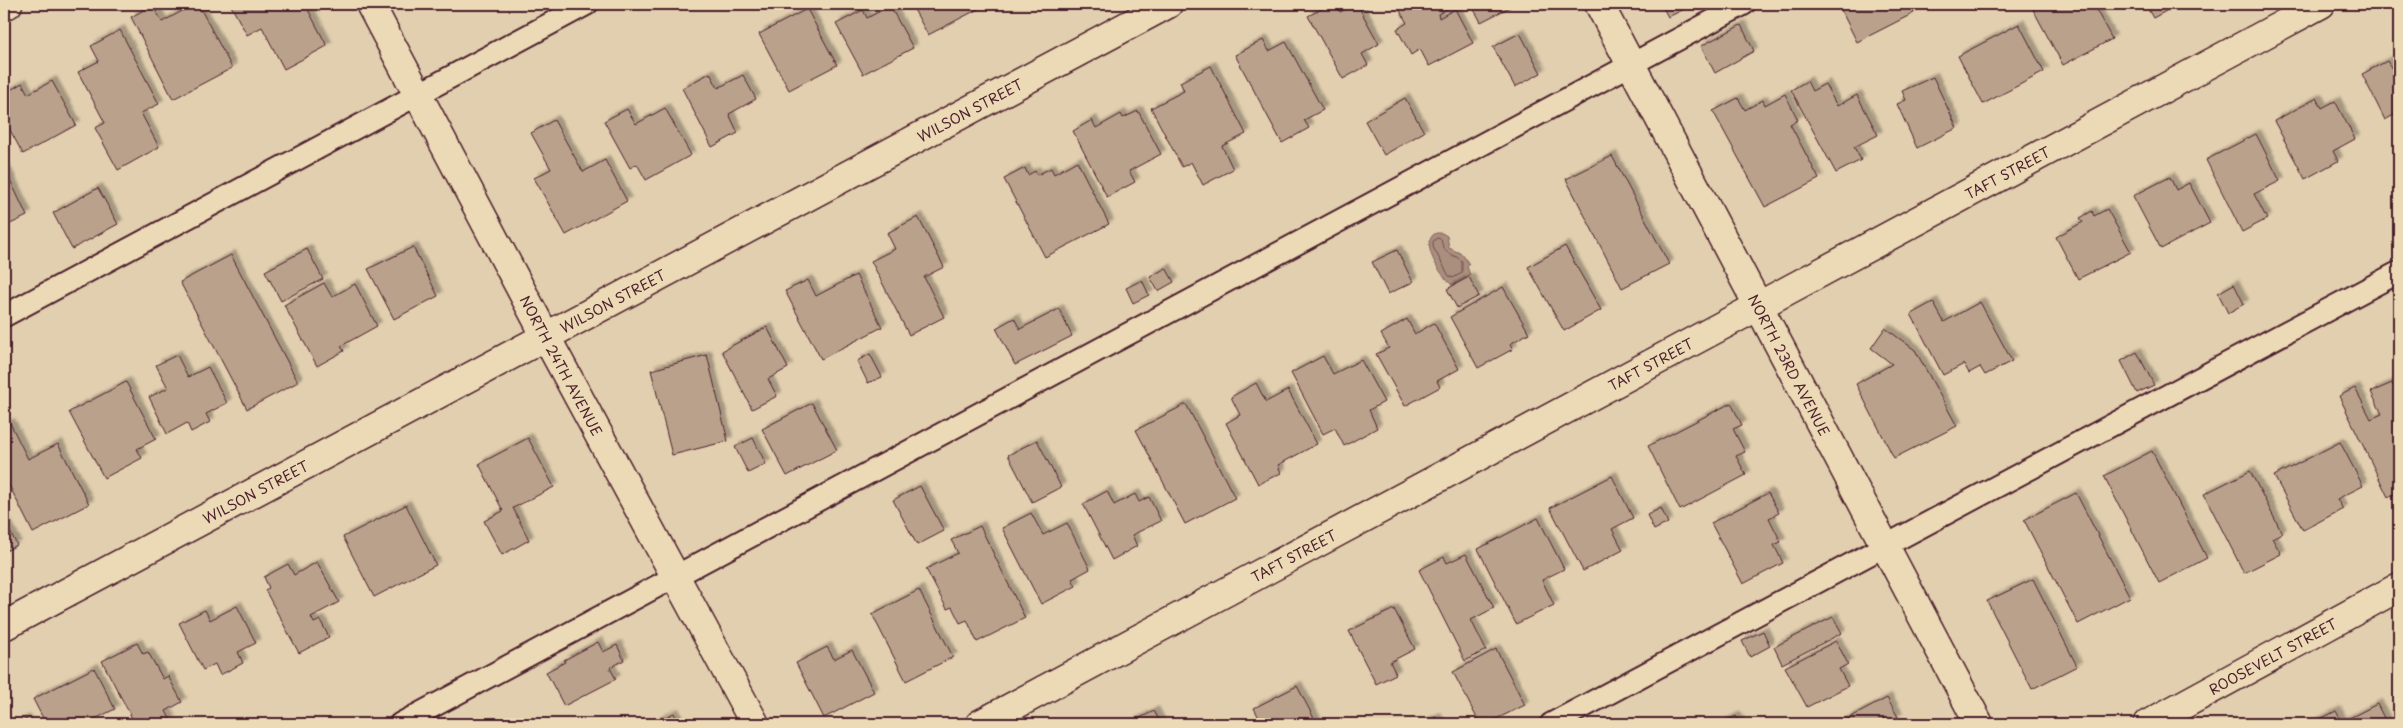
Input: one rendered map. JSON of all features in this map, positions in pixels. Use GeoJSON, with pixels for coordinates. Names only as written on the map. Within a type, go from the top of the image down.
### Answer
{"type":"FeatureCollection","features":[{"type":"Feature","properties":{"kind":"street"},"geometry":{"type":"LineString","coordinates":[[4,6],[8,4]]}},
{"type":"Feature","properties":{"kind":"street","name":"NORTH 24TH AVENUE"},"geometry":{"type":"LineString","coordinates":[[370,4],[545,335],[756,724]]}},
{"type":"Feature","properties":{"kind":"street","name":"WILSON STREET"},"geometry":{"type":"LineString","coordinates":[[4,626],[545,335],[1168,4]]}},
{"type":"Feature","properties":{"kind":"street","name":"NORTH 23RD AVENUE"},"geometry":{"type":"LineString","coordinates":[[1599,4],[1979,724]]}},
{"type":"Feature","properties":{"kind":"street","name":"TAFT STREET"},"geometry":{"type":"LineString","coordinates":[[980,724],[2321,4]]}},
{"type":"Feature","properties":{"kind":"street","name":"ROOSEVELT STREET"},"geometry":{"type":"LineString","coordinates":[[2148,724],[2399,587]]}},
{"type":"Feature","properties":{"kind":"lane"},"geometry":{"type":"LineString","coordinates":[[4,316],[587,4]]}},
{"type":"Feature","properties":{"kind":"lane"},"geometry":{"type":"LineString","coordinates":[[400,724],[1744,4]]}},
{"type":"Feature","properties":{"kind":"lane"},"geometry":{"type":"LineString","coordinates":[[1551,724],[2399,272]]}},
{"type":"Feature","properties":{"kind":"water"},"geometry":{"type":"Polygon","coordinates":[[[1436,233],[1442,233],[1447,236],[1449,248],[1462,254],[1469,264],[1467,266],[1470,275],[1452,285],[1437,267],[1430,251],[1431,237],[1436,233]]]}},
{"type":"Feature","properties":{"kind":"building"},"geometry":{"type":"Polygon","coordinates":[[[198,4],[232,68],[173,99],[131,17],[153,5],[162,22],[198,4]]]}},
{"type":"Feature","properties":{"kind":"building"},"geometry":{"type":"Polygon","coordinates":[[[230,4],[305,4],[327,46],[284,69],[262,27],[247,35],[230,4]]]}},
{"type":"Feature","properties":{"kind":"building"},"geometry":{"type":"Polygon","coordinates":[[[911,4],[988,4],[928,35],[911,4]]]}},
{"type":"Feature","properties":{"kind":"building"},"geometry":{"type":"Polygon","coordinates":[[[1331,4],[1335,4],[1340,12],[1357,4],[1379,44],[1362,54],[1368,65],[1343,79],[1308,16],[1331,4]]]}},
{"type":"Feature","properties":{"kind":"building"},"geometry":{"type":"Polygon","coordinates":[[[1396,4],[1452,4],[1453,6],[1438,14],[1439,18],[1455,9],[1473,43],[1429,66],[1420,49],[1411,55],[1397,29],[1407,23],[1396,4]]]}},
{"type":"Feature","properties":{"kind":"building"},"geometry":{"type":"Polygon","coordinates":[[[1471,4],[1516,4],[1481,22],[1471,4]]]}},
{"type":"Feature","properties":{"kind":"building"},"geometry":{"type":"Polygon","coordinates":[[[1661,4],[1695,4],[1668,17],[1661,4]]]}},
{"type":"Feature","properties":{"kind":"building"},"geometry":{"type":"Polygon","coordinates":[[[1838,4],[1910,4],[1914,13],[1857,42],[1838,4]]]}},
{"type":"Feature","properties":{"kind":"building"},"geometry":{"type":"Polygon","coordinates":[[[2030,4],[2093,4],[2112,39],[2063,65],[2030,4]]]}},
{"type":"Feature","properties":{"kind":"building"},"geometry":{"type":"Polygon","coordinates":[[[2145,4],[2179,4],[2153,18],[2145,4]]]}},
{"type":"Feature","properties":{"kind":"building"},"geometry":{"type":"Polygon","coordinates":[[[890,6],[913,48],[863,74],[836,24],[863,10],[867,18],[890,6]]]}},
{"type":"Feature","properties":{"kind":"building"},"geometry":{"type":"Polygon","coordinates":[[[807,9],[837,65],[789,90],[759,34],[807,9]]]}},
{"type":"Feature","properties":{"kind":"building"},"geometry":{"type":"Polygon","coordinates":[[[2019,24],[2044,72],[1983,104],[1958,56],[2019,24]]]}},
{"type":"Feature","properties":{"kind":"building"},"geometry":{"type":"Polygon","coordinates":[[[1741,25],[1754,51],[1715,73],[1701,46],[1741,25]]]}},
{"type":"Feature","properties":{"kind":"building"},"geometry":{"type":"Polygon","coordinates":[[[120,30],[159,104],[141,113],[159,147],[118,170],[95,128],[105,123],[78,72],[99,61],[91,46],[120,30]]]}},
{"type":"Feature","properties":{"kind":"building"},"geometry":{"type":"Polygon","coordinates":[[[1520,33],[1541,73],[1515,87],[1493,47],[1520,33]]]}},
{"type":"Feature","properties":{"kind":"building"},"geometry":{"type":"Polygon","coordinates":[[[1263,40],[1269,51],[1286,42],[1323,110],[1304,120],[1309,128],[1282,143],[1235,55],[1263,40]]]}},
{"type":"Feature","properties":{"kind":"building"},"geometry":{"type":"Polygon","coordinates":[[[2387,61],[2392,69],[2399,66],[2399,112],[2385,120],[2362,74],[2387,61]]]}},
{"type":"Feature","properties":{"kind":"building"},"geometry":{"type":"Polygon","coordinates":[[[1211,66],[1246,134],[1222,146],[1233,169],[1203,185],[1191,162],[1182,167],[1151,108],[1184,91],[1180,82],[1211,66]]]}},
{"type":"Feature","properties":{"kind":"building"},"geometry":{"type":"Polygon","coordinates":[[[710,73],[718,88],[743,75],[756,99],[729,114],[738,133],[712,147],[682,88],[710,73]]]}},
{"type":"Feature","properties":{"kind":"building"},"geometry":{"type":"Polygon","coordinates":[[[1933,77],[1957,128],[1917,148],[1897,104],[1906,100],[1902,91],[1933,77]]]}},
{"type":"Feature","properties":{"kind":"building"},"geometry":{"type":"Polygon","coordinates":[[[52,81],[76,125],[23,154],[4,119],[4,94],[22,83],[28,94],[52,81]]]}},
{"type":"Feature","properties":{"kind":"building"},"geometry":{"type":"Polygon","coordinates":[[[1807,81],[1812,91],[1825,84],[1837,106],[1857,95],[1878,135],[1854,147],[1861,160],[1836,173],[1791,90],[1807,81]]]}},
{"type":"Feature","properties":{"kind":"building"},"geometry":{"type":"Polygon","coordinates":[[[1785,94],[1798,120],[1790,124],[1819,179],[1765,207],[1713,111],[1738,98],[1745,110],[1763,100],[1765,105],[1785,94]]]}},
{"type":"Feature","properties":{"kind":"building"},"geometry":{"type":"Polygon","coordinates":[[[1405,98],[1424,132],[1384,155],[1365,121],[1405,98]]]}},
{"type":"Feature","properties":{"kind":"building"},"geometry":{"type":"Polygon","coordinates":[[[2317,98],[2322,108],[2335,101],[2355,139],[2333,151],[2338,161],[2305,179],[2274,121],[2317,98]]]}},
{"type":"Feature","properties":{"kind":"building"},"geometry":{"type":"Polygon","coordinates":[[[665,108],[691,155],[646,180],[637,164],[630,168],[604,121],[627,109],[636,124],[665,108]]]}},
{"type":"Feature","properties":{"kind":"building"},"geometry":{"type":"Polygon","coordinates":[[[1138,111],[1161,154],[1129,171],[1135,182],[1107,197],[1073,131],[1092,120],[1096,128],[1121,114],[1123,118],[1138,111]]]}},
{"type":"Feature","properties":{"kind":"building"},"geometry":{"type":"Polygon","coordinates":[[[554,120],[583,172],[605,160],[627,201],[566,235],[534,178],[551,169],[531,133],[554,120]]]}},
{"type":"Feature","properties":{"kind":"building"},"geometry":{"type":"Polygon","coordinates":[[[2256,134],[2280,181],[2254,194],[2267,219],[2242,232],[2206,160],[2256,134]]]}},
{"type":"Feature","properties":{"kind":"building"},"geometry":{"type":"Polygon","coordinates":[[[1612,156],[1669,264],[1622,288],[1566,179],[1612,156]]]}},
{"type":"Feature","properties":{"kind":"building"},"geometry":{"type":"Polygon","coordinates":[[[1077,161],[1109,224],[1045,257],[1004,179],[1025,168],[1028,175],[1035,171],[1037,175],[1051,168],[1054,174],[1077,161]]]}},
{"type":"Feature","properties":{"kind":"building"},"geometry":{"type":"Polygon","coordinates":[[[4,167],[27,216],[4,227],[4,167]]]}},
{"type":"Feature","properties":{"kind":"building"},"geometry":{"type":"Polygon","coordinates":[[[2170,177],[2176,190],[2189,183],[2210,223],[2161,249],[2133,196],[2170,177]]]}},
{"type":"Feature","properties":{"kind":"building"},"geometry":{"type":"Polygon","coordinates":[[[98,188],[118,224],[72,249],[53,213],[98,188]]]}},
{"type":"Feature","properties":{"kind":"building"},"geometry":{"type":"Polygon","coordinates":[[[2107,209],[2131,252],[2078,279],[2056,237],[2083,222],[2080,218],[2092,211],[2094,216],[2107,209]]]}},
{"type":"Feature","properties":{"kind":"building"},"geometry":{"type":"Polygon","coordinates":[[[918,217],[944,267],[924,277],[944,317],[909,335],[871,261],[895,249],[887,233],[918,217]]]}},
{"type":"Feature","properties":{"kind":"building"},"geometry":{"type":"Polygon","coordinates":[[[1565,246],[1601,310],[1564,331],[1528,267],[1565,246]]]}},
{"type":"Feature","properties":{"kind":"building"},"geometry":{"type":"Polygon","coordinates":[[[413,247],[438,296],[394,319],[368,269],[413,247]]]}},
{"type":"Feature","properties":{"kind":"building"},"geometry":{"type":"Polygon","coordinates":[[[307,249],[323,279],[281,301],[265,271],[307,249]]]}},
{"type":"Feature","properties":{"kind":"building"},"geometry":{"type":"Polygon","coordinates":[[[1397,250],[1413,282],[1388,294],[1372,262],[1397,250]]]}},
{"type":"Feature","properties":{"kind":"building"},"geometry":{"type":"Polygon","coordinates":[[[231,255],[298,382],[247,409],[180,282],[231,255]]]}},
{"type":"Feature","properties":{"kind":"building"},"geometry":{"type":"Polygon","coordinates":[[[1166,268],[1174,282],[1158,291],[1150,277],[1166,268]]]}},
{"type":"Feature","properties":{"kind":"building"},"geometry":{"type":"Polygon","coordinates":[[[856,275],[882,327],[821,359],[785,291],[808,280],[816,296],[856,275]]]}},
{"type":"Feature","properties":{"kind":"building"},"geometry":{"type":"Polygon","coordinates":[[[1469,277],[1479,296],[1457,308],[1447,289],[1469,277]]]}},
{"type":"Feature","properties":{"kind":"building"},"geometry":{"type":"Polygon","coordinates":[[[1142,280],[1149,295],[1133,303],[1126,288],[1142,280]]]}},
{"type":"Feature","properties":{"kind":"building"},"geometry":{"type":"Polygon","coordinates":[[[324,283],[332,297],[355,284],[377,326],[341,346],[344,351],[317,366],[284,305],[324,283]]]}},
{"type":"Feature","properties":{"kind":"building"},"geometry":{"type":"Polygon","coordinates":[[[2234,284],[2244,304],[2228,313],[2218,293],[2234,284]]]}},
{"type":"Feature","properties":{"kind":"building"},"geometry":{"type":"Polygon","coordinates":[[[1503,287],[1529,333],[1510,344],[1513,349],[1478,368],[1450,317],[1503,287]]]}},
{"type":"Feature","properties":{"kind":"building"},"geometry":{"type":"Polygon","coordinates":[[[1933,302],[1944,322],[1980,302],[2012,361],[1985,375],[1980,367],[1969,373],[1964,364],[1943,375],[1911,314],[1933,302]]]}},
{"type":"Feature","properties":{"kind":"building"},"geometry":{"type":"Polygon","coordinates":[[[1059,309],[1072,336],[1015,365],[996,328],[1014,318],[1020,329],[1059,309]]]}},
{"type":"Feature","properties":{"kind":"building"},"geometry":{"type":"Polygon","coordinates":[[[1407,319],[1415,334],[1434,323],[1459,369],[1437,381],[1440,387],[1405,406],[1376,354],[1389,348],[1381,334],[1407,319]]]}},
{"type":"Feature","properties":{"kind":"building"},"geometry":{"type":"Polygon","coordinates":[[[767,327],[788,368],[768,379],[777,396],[752,409],[722,351],[767,327]]]}},
{"type":"Feature","properties":{"kind":"building"},"geometry":{"type":"Polygon","coordinates":[[[1885,328],[1915,350],[1957,426],[1894,458],[1856,384],[1892,364],[1871,348],[1885,328]]]}},
{"type":"Feature","properties":{"kind":"building"},"geometry":{"type":"Polygon","coordinates":[[[2137,352],[2154,385],[2137,393],[2121,361],[2137,352]]]}},
{"type":"Feature","properties":{"kind":"building"},"geometry":{"type":"Polygon","coordinates":[[[870,354],[882,377],[868,383],[857,361],[870,354]]]}},
{"type":"Feature","properties":{"kind":"building"},"geometry":{"type":"Polygon","coordinates":[[[177,355],[188,377],[208,367],[227,403],[206,414],[210,422],[191,432],[187,423],[167,434],[149,397],[168,388],[156,365],[177,355]]]}},
{"type":"Feature","properties":{"kind":"building"},"geometry":{"type":"Polygon","coordinates":[[[707,355],[728,441],[672,455],[651,370],[707,355]]]}},
{"type":"Feature","properties":{"kind":"building"},"geometry":{"type":"Polygon","coordinates":[[[1323,356],[1333,374],[1361,360],[1384,402],[1369,410],[1377,428],[1344,446],[1335,428],[1323,434],[1291,373],[1323,356]]]}},
{"type":"Feature","properties":{"kind":"building"},"geometry":{"type":"Polygon","coordinates":[[[126,382],[156,439],[137,449],[142,458],[104,478],[69,412],[126,382]]]}},
{"type":"Feature","properties":{"kind":"building"},"geometry":{"type":"Polygon","coordinates":[[[1256,383],[1266,402],[1288,390],[1317,444],[1278,465],[1281,473],[1258,484],[1226,423],[1240,415],[1231,397],[1256,383]]]}},
{"type":"Feature","properties":{"kind":"building"},"geometry":{"type":"Polygon","coordinates":[[[2392,383],[2399,398],[2399,492],[2388,497],[2339,396],[2355,388],[2371,419],[2382,414],[2371,392],[2392,383]]]}},
{"type":"Feature","properties":{"kind":"building"},"geometry":{"type":"Polygon","coordinates":[[[812,403],[837,450],[787,476],[762,429],[812,403]]]}},
{"type":"Feature","properties":{"kind":"building"},"geometry":{"type":"Polygon","coordinates":[[[1731,403],[1742,425],[1733,429],[1745,452],[1736,456],[1746,475],[1680,510],[1648,446],[1731,403]]]}},
{"type":"Feature","properties":{"kind":"building"},"geometry":{"type":"Polygon","coordinates":[[[1186,404],[1235,498],[1185,524],[1136,430],[1186,404]]]}},
{"type":"Feature","properties":{"kind":"building"},"geometry":{"type":"Polygon","coordinates":[[[10,423],[28,459],[58,444],[89,504],[33,533],[4,475],[4,426],[10,423]]]}},
{"type":"Feature","properties":{"kind":"building"},"geometry":{"type":"Polygon","coordinates":[[[528,438],[554,487],[513,508],[529,540],[502,555],[484,521],[503,511],[479,464],[528,438]]]}},
{"type":"Feature","properties":{"kind":"building"},"geometry":{"type":"Polygon","coordinates":[[[753,438],[766,464],[748,473],[735,447],[753,438]]]}},
{"type":"Feature","properties":{"kind":"building"},"geometry":{"type":"Polygon","coordinates":[[[1037,440],[1061,487],[1032,502],[1008,455],[1037,440]]]}},
{"type":"Feature","properties":{"kind":"building"},"geometry":{"type":"Polygon","coordinates":[[[2340,442],[2363,486],[2337,499],[2343,509],[2303,530],[2274,476],[2340,442]]]}},
{"type":"Feature","properties":{"kind":"building"},"geometry":{"type":"Polygon","coordinates":[[[2152,451],[2207,558],[2159,583],[2104,476],[2152,451]]]}},
{"type":"Feature","properties":{"kind":"building"},"geometry":{"type":"Polygon","coordinates":[[[2250,471],[2282,533],[2272,538],[2281,554],[2244,573],[2204,494],[2250,471]]]}},
{"type":"Feature","properties":{"kind":"building"},"geometry":{"type":"Polygon","coordinates":[[[1612,476],[1633,518],[1612,529],[1623,550],[1583,571],[1550,508],[1612,476]]]}},
{"type":"Feature","properties":{"kind":"building"},"geometry":{"type":"Polygon","coordinates":[[[920,486],[944,531],[917,545],[893,500],[920,486]]]}},
{"type":"Feature","properties":{"kind":"building"},"geometry":{"type":"Polygon","coordinates":[[[1107,491],[1114,505],[1135,494],[1139,502],[1149,497],[1161,521],[1132,535],[1137,546],[1112,560],[1083,504],[1107,491]]]}},
{"type":"Feature","properties":{"kind":"building"},"geometry":{"type":"Polygon","coordinates":[[[1768,493],[1779,513],[1769,518],[1781,542],[1774,545],[1783,563],[1743,584],[1711,523],[1768,493]]]}},
{"type":"Feature","properties":{"kind":"building"},"geometry":{"type":"Polygon","coordinates":[[[2076,493],[2130,597],[2078,624],[2024,520],[2076,493]]]}},
{"type":"Feature","properties":{"kind":"building"},"geometry":{"type":"Polygon","coordinates":[[[406,505],[436,565],[374,597],[343,537],[406,505]]]}},
{"type":"Feature","properties":{"kind":"building"},"geometry":{"type":"Polygon","coordinates":[[[1661,508],[1668,523],[1654,530],[1647,515],[1661,508]]]}},
{"type":"Feature","properties":{"kind":"building"},"geometry":{"type":"Polygon","coordinates":[[[1031,513],[1043,535],[1067,523],[1090,569],[1072,579],[1076,586],[1041,604],[1002,528],[1031,513]]]}},
{"type":"Feature","properties":{"kind":"building"},"geometry":{"type":"Polygon","coordinates":[[[1538,518],[1564,569],[1542,580],[1554,605],[1516,624],[1478,549],[1538,518]]]}},
{"type":"Feature","properties":{"kind":"building"},"geometry":{"type":"Polygon","coordinates":[[[4,520],[17,545],[4,552],[4,520]]]}},
{"type":"Feature","properties":{"kind":"building"},"geometry":{"type":"Polygon","coordinates":[[[980,526],[1025,618],[977,642],[967,620],[960,623],[952,607],[947,609],[926,569],[958,553],[951,540],[980,526]]]}},
{"type":"Feature","properties":{"kind":"building"},"geometry":{"type":"Polygon","coordinates":[[[1466,554],[1494,608],[1471,620],[1486,650],[1465,661],[1419,570],[1444,557],[1447,563],[1466,554]]]}},
{"type":"Feature","properties":{"kind":"building"},"geometry":{"type":"Polygon","coordinates":[[[317,562],[339,602],[311,617],[314,623],[320,620],[329,637],[299,653],[265,590],[269,588],[264,577],[288,564],[294,575],[317,562]]]}},
{"type":"Feature","properties":{"kind":"building"},"geometry":{"type":"Polygon","coordinates":[[[2033,579],[2077,666],[2032,689],[1987,601],[2033,579]]]}},
{"type":"Feature","properties":{"kind":"building"},"geometry":{"type":"Polygon","coordinates":[[[919,590],[953,657],[906,681],[872,614],[919,590]]]}},
{"type":"Feature","properties":{"kind":"building"},"geometry":{"type":"Polygon","coordinates":[[[237,606],[256,643],[238,652],[243,663],[220,675],[215,664],[203,670],[179,623],[205,610],[210,620],[237,606]]]}},
{"type":"Feature","properties":{"kind":"building"},"geometry":{"type":"Polygon","coordinates":[[[1394,609],[1415,649],[1390,662],[1396,674],[1376,684],[1349,631],[1394,609]]]}},
{"type":"Feature","properties":{"kind":"building"},"geometry":{"type":"Polygon","coordinates":[[[1833,617],[1842,633],[1782,664],[1774,647],[1833,617]]]}},
{"type":"Feature","properties":{"kind":"building"},"geometry":{"type":"Polygon","coordinates":[[[1763,631],[1770,646],[1750,657],[1742,641],[1763,631]]]}},
{"type":"Feature","properties":{"kind":"building"},"geometry":{"type":"Polygon","coordinates":[[[1836,641],[1848,664],[1839,669],[1848,686],[1807,707],[1785,667],[1836,641]]]}},
{"type":"Feature","properties":{"kind":"building"},"geometry":{"type":"Polygon","coordinates":[[[598,642],[603,652],[617,645],[624,660],[610,668],[616,679],[564,706],[546,672],[598,642]]]}},
{"type":"Feature","properties":{"kind":"building"},"geometry":{"type":"Polygon","coordinates":[[[137,643],[143,654],[148,652],[163,679],[168,676],[182,702],[166,711],[171,721],[164,724],[135,724],[102,661],[137,643]]]}},
{"type":"Feature","properties":{"kind":"building"},"geometry":{"type":"Polygon","coordinates":[[[827,647],[834,659],[852,650],[874,692],[824,718],[796,663],[827,647]]]}},
{"type":"Feature","properties":{"kind":"building"},"geometry":{"type":"Polygon","coordinates":[[[1496,649],[1525,705],[1486,724],[1480,724],[1453,672],[1496,649]]]}},
{"type":"Feature","properties":{"kind":"building"},"geometry":{"type":"Polygon","coordinates":[[[94,668],[115,709],[89,722],[90,724],[46,724],[33,699],[94,668]]]}},
{"type":"Feature","properties":{"kind":"building"},"geometry":{"type":"Polygon","coordinates":[[[1297,686],[1317,724],[1262,724],[1254,708],[1297,686]]]}},
{"type":"Feature","properties":{"kind":"building"},"geometry":{"type":"Polygon","coordinates":[[[1887,698],[1898,717],[1890,722],[1891,724],[1838,724],[1887,698]]]}},
{"type":"Feature","properties":{"kind":"building"},"geometry":{"type":"Polygon","coordinates":[[[2377,704],[2387,724],[2310,724],[2336,711],[2342,722],[2377,704]]]}},
{"type":"Feature","properties":{"kind":"building"},"geometry":{"type":"Polygon","coordinates":[[[1154,711],[1161,724],[1128,724],[1154,711]]]}},
{"type":"Feature","properties":{"kind":"building"},"geometry":{"type":"Polygon","coordinates":[[[674,713],[679,724],[651,724],[674,713]]]}},
{"type":"Feature","properties":{"kind":"building"},"geometry":{"type":"Polygon","coordinates":[[[1736,716],[1740,724],[1720,724],[1736,716]]]}},
{"type":"Feature","properties":{"kind":"building"},"geometry":{"type":"Polygon","coordinates":[[[1436,717],[1440,724],[1421,724],[1436,717]]]}},
{"type":"Feature","properties":{"kind":"building"},"geometry":{"type":"Polygon","coordinates":[[[26,719],[29,724],[16,724],[26,719]]]}}]}
